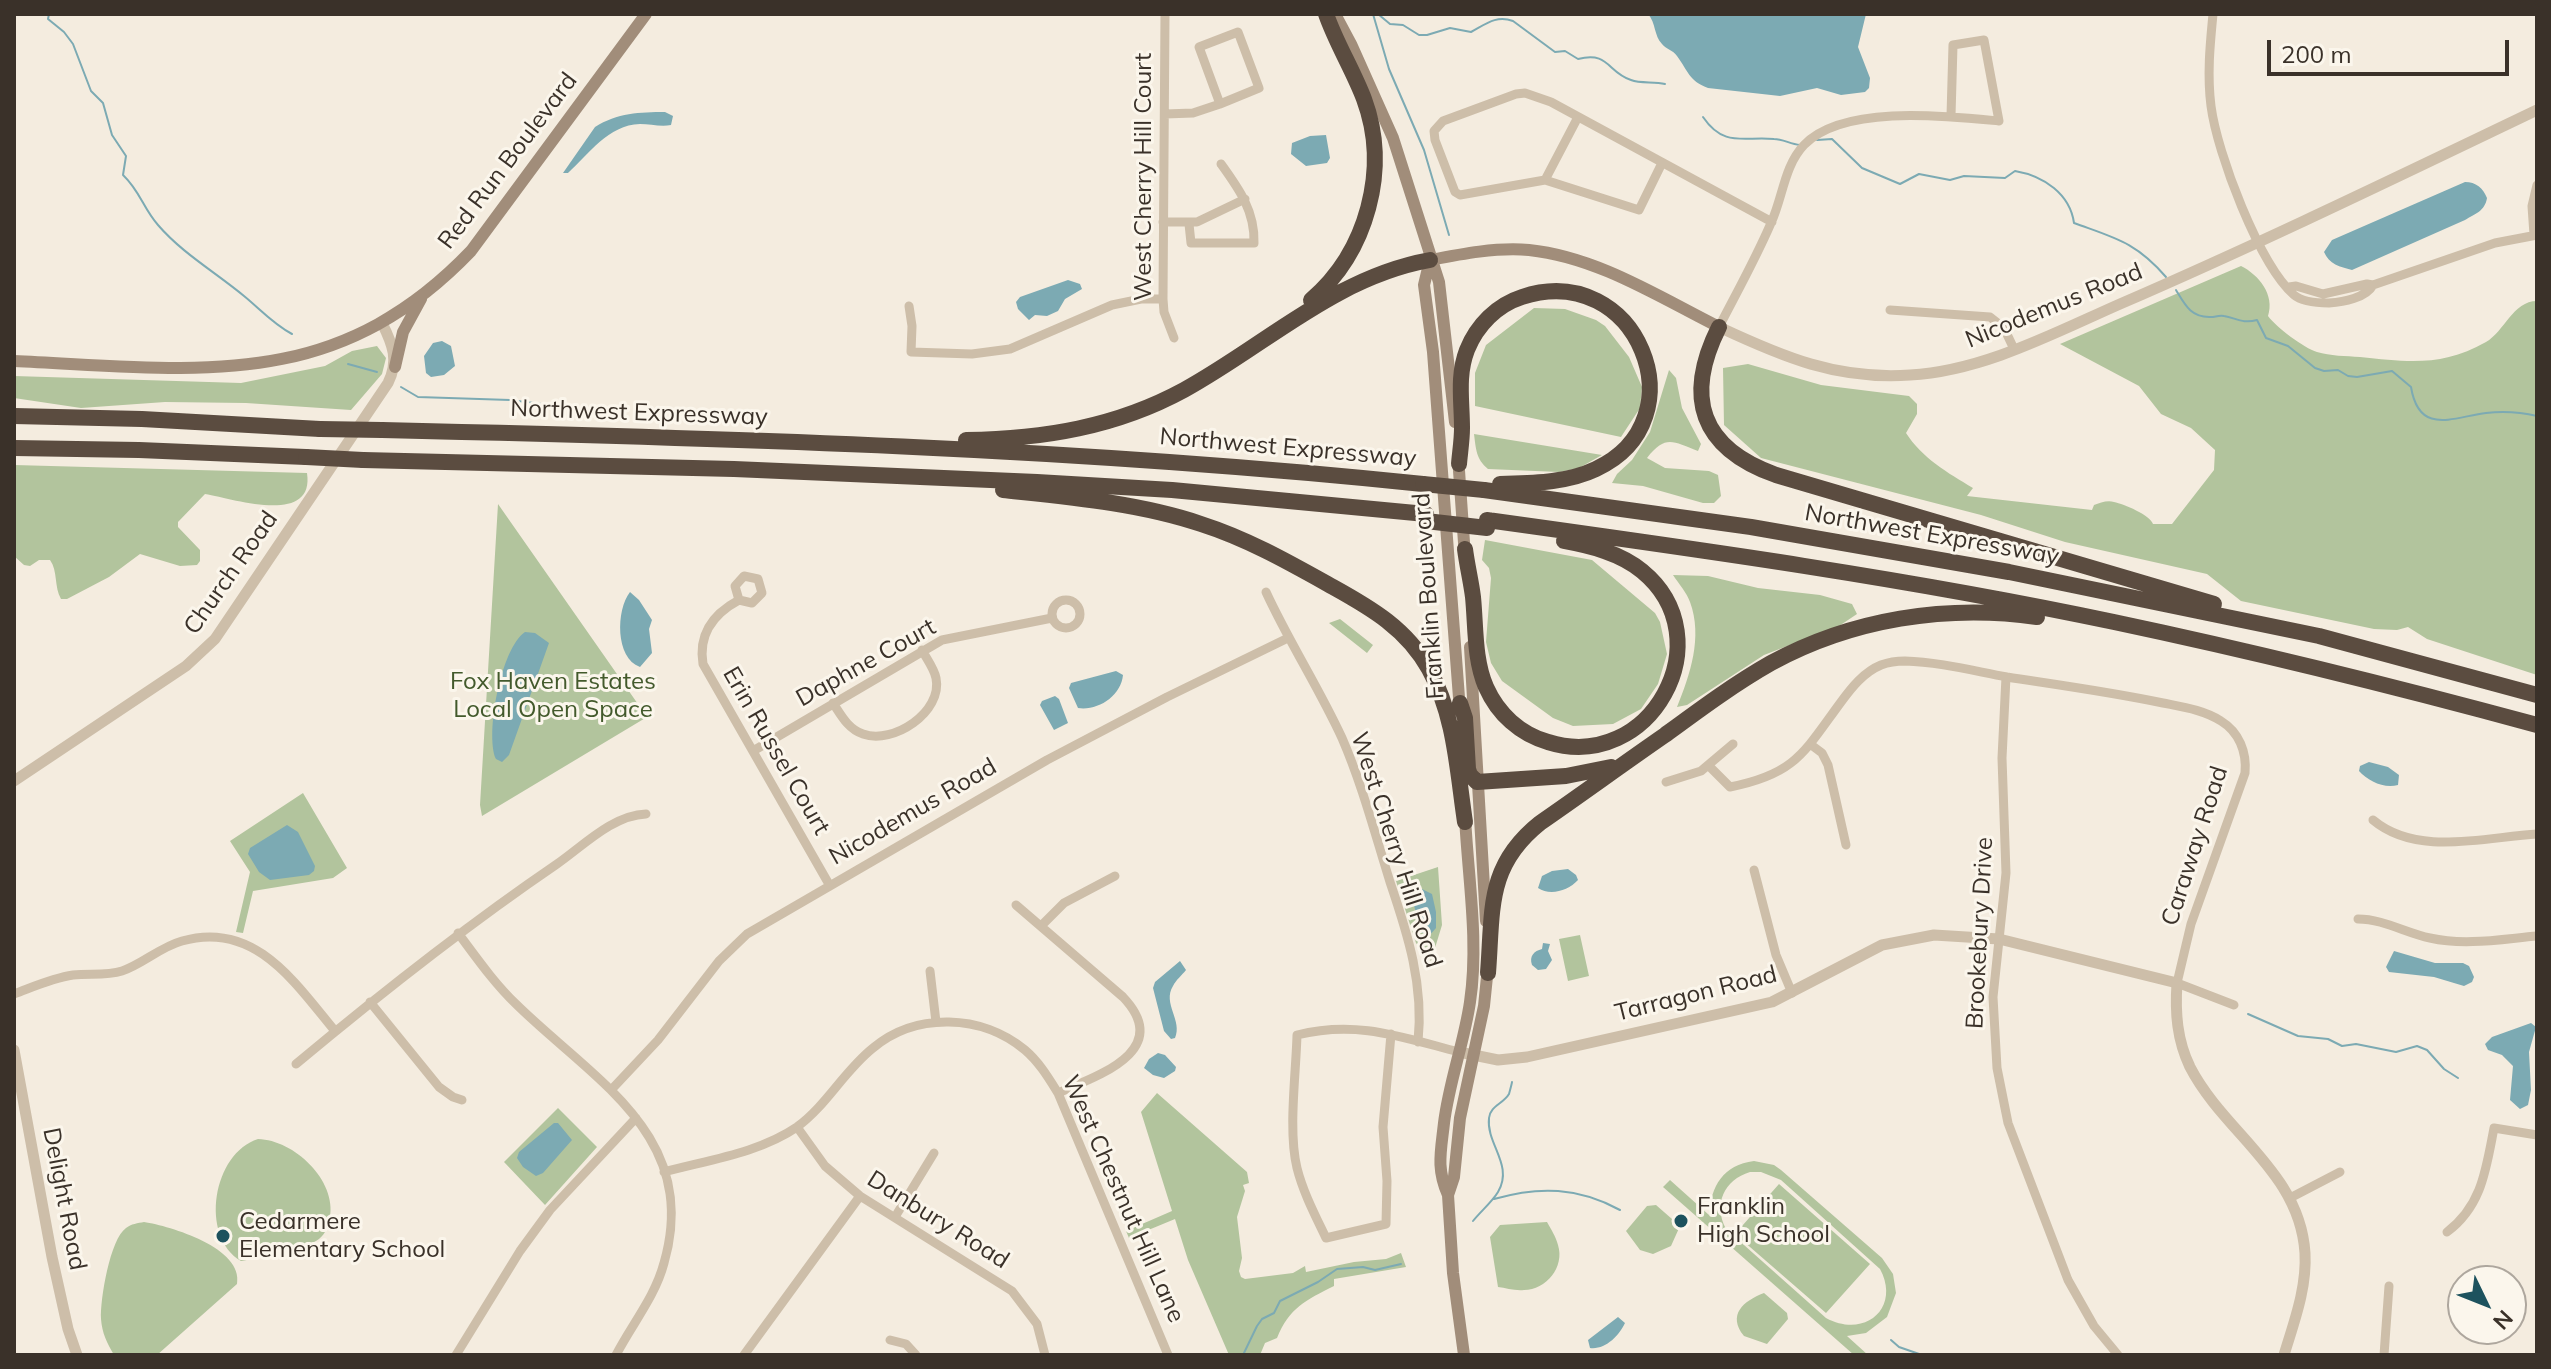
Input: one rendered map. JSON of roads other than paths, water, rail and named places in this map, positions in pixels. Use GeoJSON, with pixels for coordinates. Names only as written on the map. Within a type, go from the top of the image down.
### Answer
{"type":"FeatureCollection","features":[{"type":"Feature","properties":{"kind":"highway"},"geometry":{"type":"LineString","coordinates":[[1261,340],[1315,296],[1339,270],[1358,238],[1371,200],[1375,161],[1369,116],[1326,14]]}},
{"type":"Feature","properties":{"kind":"highway"},"geometry":{"type":"LineString","coordinates":[[735,439],[1005,439],[1059,434],[1107,422],[1157,403],[1192,385],[1356,282],[1394,268],[1430,260]]}},
{"type":"Feature","properties":{"kind":"highway"},"geometry":{"type":"LineString","coordinates":[[1459,464],[1463,364],[1472,340],[1488,318],[1511,301],[1539,292],[1554,291],[1583,295],[1617,314],[1638,340],[1649,374],[1648,402],[1631,439],[1606,464],[1582,474],[1538,483],[1484,488]]}},
{"type":"Feature","properties":{"kind":"highway"},"geometry":{"type":"LineString","coordinates":[[1719,327],[1702,365],[1700,393],[1703,407],[1720,440],[1745,462],[1776,475],[2319,636]]}},
{"type":"Feature","properties":{"kind":"highway","name":"Northwest Expressway"},"geometry":{"type":"LineString","coordinates":[[14,416],[142,419],[320,429],[735,439],[1037,453],[1484,488],[1857,544],[2025,575],[2319,636],[2537,695]]}},
{"type":"Feature","properties":{"kind":"highway"},"geometry":{"type":"LineString","coordinates":[[14,448],[831,473],[1157,489],[1426,517],[1665,544],[1919,585],[2193,640],[2537,725]]}},
{"type":"Feature","properties":{"kind":"highway"},"geometry":{"type":"LineString","coordinates":[[831,473],[1008,490],[1168,514],[1228,533],[1302,569],[1382,616],[1404,635],[1424,660],[1449,719],[1465,822]]}},
{"type":"Feature","properties":{"kind":"highway"},"geometry":{"type":"LineString","coordinates":[[1465,549],[1480,670],[1493,700],[1514,724],[1538,739],[1577,747],[1603,744],[1643,723],[1663,699],[1677,656],[1675,624],[1670,607],[1654,583],[1631,563],[1598,549],[1487,524]]}},
{"type":"Feature","properties":{"kind":"highway"},"geometry":{"type":"LineString","coordinates":[[1488,973],[1496,887],[1508,855],[1526,834],[1770,664],[1824,639],[1887,621],[1929,614],[1993,613],[2193,640]]}},
{"type":"Feature","properties":{"kind":"highway"},"geometry":{"type":"LineString","coordinates":[[1460,703],[1465,718],[1468,769],[1477,782],[1566,776],[1626,763]]}},
{"type":"Feature","properties":{"kind":"main road","name":"Red Run Boulevard"},"geometry":{"type":"LineString","coordinates":[[14,361],[195,368],[245,366],[309,353],[382,323],[423,296],[454,269],[482,238],[646,14]]}},
{"type":"Feature","properties":{"kind":"main road"},"geometry":{"type":"LineString","coordinates":[[1335,14],[1393,138],[1430,260]]}},
{"type":"Feature","properties":{"kind":"main road","name":"Nicodemus Road"},"geometry":{"type":"LineString","coordinates":[[1430,260],[1490,251],[1525,250],[1553,254],[1598,267],[1719,327]]}},
{"type":"Feature","properties":{"kind":"main road","name":"Franklin Boulevard"},"geometry":{"type":"LineString","coordinates":[[1430,260],[1439,282],[1459,464],[1488,973],[1460,1118],[1454,1177],[1448,1195]]}},
{"type":"Feature","properties":{"kind":"main road","name":"Franklin Boulevard"},"geometry":{"type":"LineString","coordinates":[[1430,260],[1424,285],[1433,352],[1460,703],[1473,972],[1470,1002],[1445,1115],[1440,1176],[1448,1195],[1453,1273],[1464,1355]]}},
{"type":"Feature","properties":{"kind":"main road"},"geometry":{"type":"LineString","coordinates":[[395,367],[403,332],[423,296]]}},
{"type":"Feature","properties":{"kind":"street","name":"West Cherry Hill Court"},"geometry":{"type":"LineString","coordinates":[[1165,14],[1163,299],[1164,312],[1174,338]]}},
{"type":"Feature","properties":{"kind":"street"},"geometry":{"type":"LineString","coordinates":[[2213,14],[2208,71],[2213,122],[2226,164],[2272,268],[2293,294],[2302,300],[2322,303],[2345,301],[2370,291],[2373,285],[2495,243],[2536,235],[2532,206],[2537,185]]}},
{"type":"Feature","properties":{"kind":"street"},"geometry":{"type":"LineString","coordinates":[[1165,114],[1193,113],[1220,104],[1259,88],[1238,32],[1199,47],[1220,104]]}},
{"type":"Feature","properties":{"kind":"street"},"geometry":{"type":"LineString","coordinates":[[1719,327],[1772,222],[1788,169],[1805,143],[1824,129],[1844,122],[1923,115],[1999,121],[1984,40],[1953,45],[1951,116]]}},
{"type":"Feature","properties":{"kind":"street"},"geometry":{"type":"LineString","coordinates":[[1662,163],[1639,210],[1545,180],[1460,195],[1455,192],[1434,131],[1443,121],[1516,94],[1536,96],[1578,117],[1772,222]]}},
{"type":"Feature","properties":{"kind":"street","name":"Nicodemus Road"},"geometry":{"type":"LineString","coordinates":[[1719,327],[1793,360],[1837,371],[1902,375],[1935,372],[2014,349],[2259,242],[2537,110]]}},
{"type":"Feature","properties":{"kind":"street"},"geometry":{"type":"LineString","coordinates":[[1545,180],[1578,117]]}},
{"type":"Feature","properties":{"kind":"street"},"geometry":{"type":"LineString","coordinates":[[1189,224],[1191,243],[1254,243],[1253,222],[1245,199],[1221,164]]}},
{"type":"Feature","properties":{"kind":"street"},"geometry":{"type":"LineString","coordinates":[[1163,222],[1189,224],[1245,199]]}},
{"type":"Feature","properties":{"kind":"street"},"geometry":{"type":"LineString","coordinates":[[909,306],[911,352],[972,354],[1025,344],[1112,305],[1141,299],[1163,299]]}},
{"type":"Feature","properties":{"kind":"street"},"geometry":{"type":"LineString","coordinates":[[1890,310],[1990,317],[2004,328],[2014,349]]}},
{"type":"Feature","properties":{"kind":"street"},"geometry":{"type":"LineString","coordinates":[[382,323],[393,347],[395,367]]}},
{"type":"Feature","properties":{"kind":"street","name":"Church Road"},"geometry":{"type":"LineString","coordinates":[[14,781],[172,676],[207,648],[388,383],[395,367]]}},
{"type":"Feature","properties":{"kind":"street","name":"West Cherry Hill Road"},"geometry":{"type":"LineString","coordinates":[[1266,592],[1342,739],[1416,967],[1420,1017],[1418,1042]]}},
{"type":"Feature","properties":{"kind":"street","name":"Erin Russel Court"},"geometry":{"type":"LineString","coordinates":[[739,600],[725,608],[710,623],[702,639],[701,652],[710,678],[830,886]]}},
{"type":"Feature","properties":{"kind":"street","name":"Daphne Court"},"geometry":{"type":"LineString","coordinates":[[753,751],[942,640],[1052,618]]}},
{"type":"Feature","properties":{"kind":"street","name":"Nicodemus Road"},"geometry":{"type":"LineString","coordinates":[[612,1089],[658,1040],[734,944],[765,923],[1022,774],[1167,697],[1288,638]]}},
{"type":"Feature","properties":{"kind":"street"},"geometry":{"type":"LineString","coordinates":[[833,703],[849,726],[861,733],[884,736],[918,719],[934,697],[936,676],[922,650]]}},
{"type":"Feature","properties":{"kind":"street","name":"Caraway Road"},"geometry":{"type":"LineString","coordinates":[[1709,766],[1730,787],[1767,779],[1781,772],[1801,755],[1855,684],[1882,665],[1908,661],[2115,693],[2194,710],[2219,719],[2235,733],[2246,761],[2245,773],[2191,924],[2177,983],[2178,1033],[2190,1067],[2210,1097],[2264,1160],[2290,1198],[2303,1238],[2306,1264],[2301,1299],[2284,1355]]}},
{"type":"Feature","properties":{"kind":"street","name":"Brookebury Drive"},"geometry":{"type":"LineString","coordinates":[[2006,677],[2002,758],[2006,873],[1993,997],[1994,1037],[2008,1123],[2068,1280],[2094,1326],[2118,1355]]}},
{"type":"Feature","properties":{"kind":"street"},"geometry":{"type":"LineString","coordinates":[[1666,782],[1709,766],[1733,744]]}},
{"type":"Feature","properties":{"kind":"street"},"geometry":{"type":"LineString","coordinates":[[1810,744],[1822,753],[1828,765],[1846,845]]}},
{"type":"Feature","properties":{"kind":"street"},"geometry":{"type":"LineString","coordinates":[[296,1064],[458,933],[618,822],[646,814]]}},
{"type":"Feature","properties":{"kind":"street"},"geometry":{"type":"LineString","coordinates":[[2373,820],[2394,833],[2452,842],[2537,834]]}},
{"type":"Feature","properties":{"kind":"street"},"geometry":{"type":"LineString","coordinates":[[1754,870],[1776,955],[1792,993]]}},
{"type":"Feature","properties":{"kind":"street"},"geometry":{"type":"LineString","coordinates":[[1041,926],[1064,903],[1115,876]]}},
{"type":"Feature","properties":{"kind":"street"},"geometry":{"type":"LineString","coordinates":[[1016,905],[1123,997],[1136,1013],[1140,1030],[1135,1047],[1126,1059],[1058,1093]]}},
{"type":"Feature","properties":{"kind":"street"},"geometry":{"type":"LineString","coordinates":[[2358,919],[2446,941],[2537,936]]}},
{"type":"Feature","properties":{"kind":"street"},"geometry":{"type":"LineString","coordinates":[[458,933],[514,1002],[612,1089],[652,1142],[664,1172],[670,1219],[665,1261],[650,1299],[616,1355]]}},
{"type":"Feature","properties":{"kind":"street","name":"Tarragon Road"},"geometry":{"type":"LineString","coordinates":[[1391,1034],[1383,1127],[1386,1224],[1326,1238],[1296,1166],[1297,1035],[1358,1028],[1391,1034],[1498,1060],[1527,1057],[1743,1009],[1792,993],[1868,952],[1896,941],[1952,935],[1999,939],[2177,983],[2234,1005]]}},
{"type":"Feature","properties":{"kind":"street"},"geometry":{"type":"LineString","coordinates":[[14,994],[73,975],[116,973],[184,940],[219,937],[252,947],[280,966],[335,1031]]}},
{"type":"Feature","properties":{"kind":"street"},"geometry":{"type":"LineString","coordinates":[[930,971],[936,1022]]}},
{"type":"Feature","properties":{"kind":"street"},"geometry":{"type":"LineString","coordinates":[[370,1002],[439,1087],[462,1100]]}},
{"type":"Feature","properties":{"kind":"street","name":"West Chestnut Hill Lane"},"geometry":{"type":"LineString","coordinates":[[664,1172],[770,1142],[797,1127],[875,1046],[902,1031],[936,1022],[970,1023],[1013,1041],[1037,1062],[1058,1093],[1168,1355]]}},
{"type":"Feature","properties":{"kind":"street","name":"Delight Road"},"geometry":{"type":"LineString","coordinates":[[14,1050],[52,1257],[77,1355]]}},
{"type":"Feature","properties":{"kind":"street"},"geometry":{"type":"LineString","coordinates":[[456,1355],[511,1264],[550,1210],[636,1118]]}},
{"type":"Feature","properties":{"kind":"street","name":"Danbury Road"},"geometry":{"type":"LineString","coordinates":[[797,1127],[825,1166],[860,1196],[1012,1291],[1037,1324],[1045,1355]]}},
{"type":"Feature","properties":{"kind":"street"},"geometry":{"type":"LineString","coordinates":[[2447,1232],[2460,1222],[2475,1201],[2485,1175],[2494,1128],[2537,1135]]}},
{"type":"Feature","properties":{"kind":"street"},"geometry":{"type":"LineString","coordinates":[[895,1217],[934,1153]]}},
{"type":"Feature","properties":{"kind":"street"},"geometry":{"type":"LineString","coordinates":[[2290,1198],[2340,1172]]}},
{"type":"Feature","properties":{"kind":"street"},"geometry":{"type":"LineString","coordinates":[[744,1355],[860,1196]]}},
{"type":"Feature","properties":{"kind":"street"},"geometry":{"type":"LineString","coordinates":[[2384,1355],[2389,1286]]}},
{"type":"Feature","properties":{"kind":"street"},"geometry":{"type":"LineString","coordinates":[[890,1340],[906,1344],[916,1355]]}},
{"type":"Feature","properties":{"kind":"water"},"geometry":{"type":"Polygon","coordinates":[[[1648,14],[1866,14],[1858,47],[1870,78],[1869,88],[1865,92],[1841,95],[1817,88],[1780,96],[1708,88],[1693,79],[1675,54],[1662,44],[1648,14]]]}},
{"type":"Feature","properties":{"kind":"water"},"geometry":{"type":"Polygon","coordinates":[[[665,112],[673,116],[671,125],[640,124],[618,129],[568,173],[563,173],[595,127],[603,122],[638,113],[665,112]]]}},
{"type":"Feature","properties":{"kind":"water"},"geometry":{"type":"Polygon","coordinates":[[[1326,135],[1330,158],[1327,163],[1306,166],[1291,154],[1292,143],[1310,136],[1326,135]]]}},
{"type":"Feature","properties":{"kind":"water"},"geometry":{"type":"Polygon","coordinates":[[[2465,182],[2479,186],[2487,198],[2482,209],[2465,220],[2352,270],[2339,266],[2326,256],[2324,252],[2332,240],[2465,182]]]}},
{"type":"Feature","properties":{"kind":"water"},"geometry":{"type":"Polygon","coordinates":[[[1068,280],[1080,284],[1082,289],[1065,299],[1058,311],[1047,316],[1035,315],[1029,320],[1018,309],[1016,302],[1020,297],[1068,280]]]}},
{"type":"Feature","properties":{"kind":"water"},"geometry":{"type":"Polygon","coordinates":[[[442,341],[451,346],[455,366],[444,375],[431,377],[426,373],[424,356],[433,343],[442,341]]]}},
{"type":"Feature","properties":{"kind":"water"},"geometry":{"type":"Polygon","coordinates":[[[630,592],[652,620],[649,629],[652,653],[640,667],[626,654],[620,633],[622,610],[630,592]]]}},
{"type":"Feature","properties":{"kind":"water"},"geometry":{"type":"Polygon","coordinates":[[[525,632],[535,633],[549,643],[509,755],[502,762],[496,759],[493,747],[497,692],[509,655],[525,632]]]}},
{"type":"Feature","properties":{"kind":"water"},"geometry":{"type":"Polygon","coordinates":[[[1116,671],[1123,675],[1113,695],[1093,707],[1078,708],[1069,688],[1071,683],[1116,671]]]}},
{"type":"Feature","properties":{"kind":"water"},"geometry":{"type":"Polygon","coordinates":[[[1055,696],[1068,723],[1054,730],[1040,705],[1042,701],[1055,696]]]}},
{"type":"Feature","properties":{"kind":"water"},"geometry":{"type":"Polygon","coordinates":[[[2369,762],[2388,767],[2399,775],[2398,785],[2382,785],[2363,775],[2359,771],[2360,766],[2369,762]]]}},
{"type":"Feature","properties":{"kind":"water"},"geometry":{"type":"Polygon","coordinates":[[[287,825],[298,832],[315,866],[314,871],[309,875],[270,880],[259,872],[248,854],[250,848],[287,825]]]}},
{"type":"Feature","properties":{"kind":"water"},"geometry":{"type":"Polygon","coordinates":[[[1568,869],[1578,880],[1569,887],[1553,892],[1538,888],[1542,876],[1568,869]]]}},
{"type":"Feature","properties":{"kind":"water"},"geometry":{"type":"Polygon","coordinates":[[[1422,889],[1432,894],[1436,912],[1436,928],[1429,936],[1421,932],[1412,898],[1416,891],[1422,889]]]}},
{"type":"Feature","properties":{"kind":"water"},"geometry":{"type":"Polygon","coordinates":[[[1543,943],[1550,944],[1548,951],[1552,960],[1546,969],[1538,970],[1531,959],[1542,949],[1543,943]]]}},
{"type":"Feature","properties":{"kind":"water"},"geometry":{"type":"Polygon","coordinates":[[[2394,951],[2435,963],[2463,963],[2469,966],[2474,977],[2464,986],[2434,977],[2389,972],[2386,967],[2394,951]]]}},
{"type":"Feature","properties":{"kind":"water"},"geometry":{"type":"Polygon","coordinates":[[[1180,961],[1186,970],[1170,992],[1177,1025],[1175,1038],[1171,1039],[1164,1031],[1153,988],[1155,982],[1180,961]]]}},
{"type":"Feature","properties":{"kind":"water"},"geometry":{"type":"Polygon","coordinates":[[[2531,1023],[2536,1027],[2529,1052],[2531,1090],[2528,1105],[2520,1109],[2510,1100],[2513,1066],[2502,1055],[2488,1050],[2485,1044],[2492,1037],[2531,1023]]]}},
{"type":"Feature","properties":{"kind":"water"},"geometry":{"type":"Polygon","coordinates":[[[1158,1053],[1165,1055],[1176,1067],[1164,1078],[1144,1068],[1149,1059],[1158,1053]]]}},
{"type":"Feature","properties":{"kind":"water"},"geometry":{"type":"Polygon","coordinates":[[[558,1123],[572,1140],[543,1173],[536,1176],[523,1167],[517,1158],[519,1152],[558,1123]]]}},
{"type":"Feature","properties":{"kind":"water"},"geometry":{"type":"Polygon","coordinates":[[[1618,1317],[1625,1323],[1619,1333],[1601,1347],[1590,1348],[1588,1340],[1618,1317]]]}},
{"type":"Feature","properties":{"kind":"waterway"},"geometry":{"type":"LineString","coordinates":[[49,14],[48,19],[73,44],[91,91],[103,103],[112,135],[126,156],[123,175],[153,219],[188,253],[292,334]]}},
{"type":"Feature","properties":{"kind":"waterway"},"geometry":{"type":"LineString","coordinates":[[1373,14],[1389,69],[1424,150],[1449,235]]}},
{"type":"Feature","properties":{"kind":"waterway"},"geometry":{"type":"LineString","coordinates":[[1378,14],[1390,24],[1403,25],[1419,35],[1450,28],[1471,32],[1491,21],[1507,19],[1555,52],[1565,51],[1578,59],[1596,58],[1631,80],[1665,84]]}},
{"type":"Feature","properties":{"kind":"waterway"},"geometry":{"type":"LineString","coordinates":[[1703,117],[1711,127],[1727,137],[1777,139],[1800,145]]}},
{"type":"Feature","properties":{"kind":"waterway"},"geometry":{"type":"LineString","coordinates":[[1817,140],[1832,139],[1862,168],[1900,184],[1919,174],[1950,180],[1964,176],[2005,178],[2015,171],[2026,173],[2045,182],[2061,195],[2074,223],[2135,248],[2166,277]]}},
{"type":"Feature","properties":{"kind":"waterway"},"geometry":{"type":"LineString","coordinates":[[2176,290],[2189,310],[2198,315],[2257,320],[2266,338],[2288,346],[2315,368],[2338,370],[2357,377],[2392,371],[2411,387],[2421,412],[2430,418],[2439,420],[2499,412],[2537,416]]}},
{"type":"Feature","properties":{"kind":"waterway"},"geometry":{"type":"LineString","coordinates":[[348,364],[377,372]]}},
{"type":"Feature","properties":{"kind":"waterway"},"geometry":{"type":"LineString","coordinates":[[401,387],[418,397],[510,400],[597,411]]}},
{"type":"Feature","properties":{"kind":"waterway"},"geometry":{"type":"LineString","coordinates":[[2248,1014],[2298,1036],[2328,1039],[2342,1046],[2356,1044],[2396,1052],[2417,1046],[2427,1050],[2444,1069],[2458,1078]]}},
{"type":"Feature","properties":{"kind":"waterway"},"geometry":{"type":"LineString","coordinates":[[1473,1221],[1496,1196],[1502,1182],[1503,1173],[1491,1137],[1489,1118],[1509,1094],[1512,1082]]}},
{"type":"Feature","properties":{"kind":"waterway"},"geometry":{"type":"LineString","coordinates":[[1494,1199],[1527,1192],[1558,1191],[1589,1197],[1620,1210]]}},
{"type":"Feature","properties":{"kind":"waterway"},"geometry":{"type":"LineString","coordinates":[[1243,1355],[1257,1326],[1262,1319],[1274,1313],[1280,1301],[1337,1269],[1363,1267],[1375,1270],[1401,1264]]}},
{"type":"Feature","properties":{"kind":"waterway"},"geometry":{"type":"LineString","coordinates":[[1891,1340],[1899,1347],[1922,1355]]}},
{"type":"Feature","properties":{"kind":"place","name":"Franklin High School"},"geometry":{"type":"Point","coordinates":[1681,1221]}},
{"type":"Feature","properties":{"kind":"place","name":"Cedarmere Elementary School"},"geometry":{"type":"Point","coordinates":[223,1236]}},
{"type":"Feature","properties":{"kind":"park label","name":"Fox Haven Estates Local Open Space"},"geometry":{"type":"Point","coordinates":[553,696]}}]}
